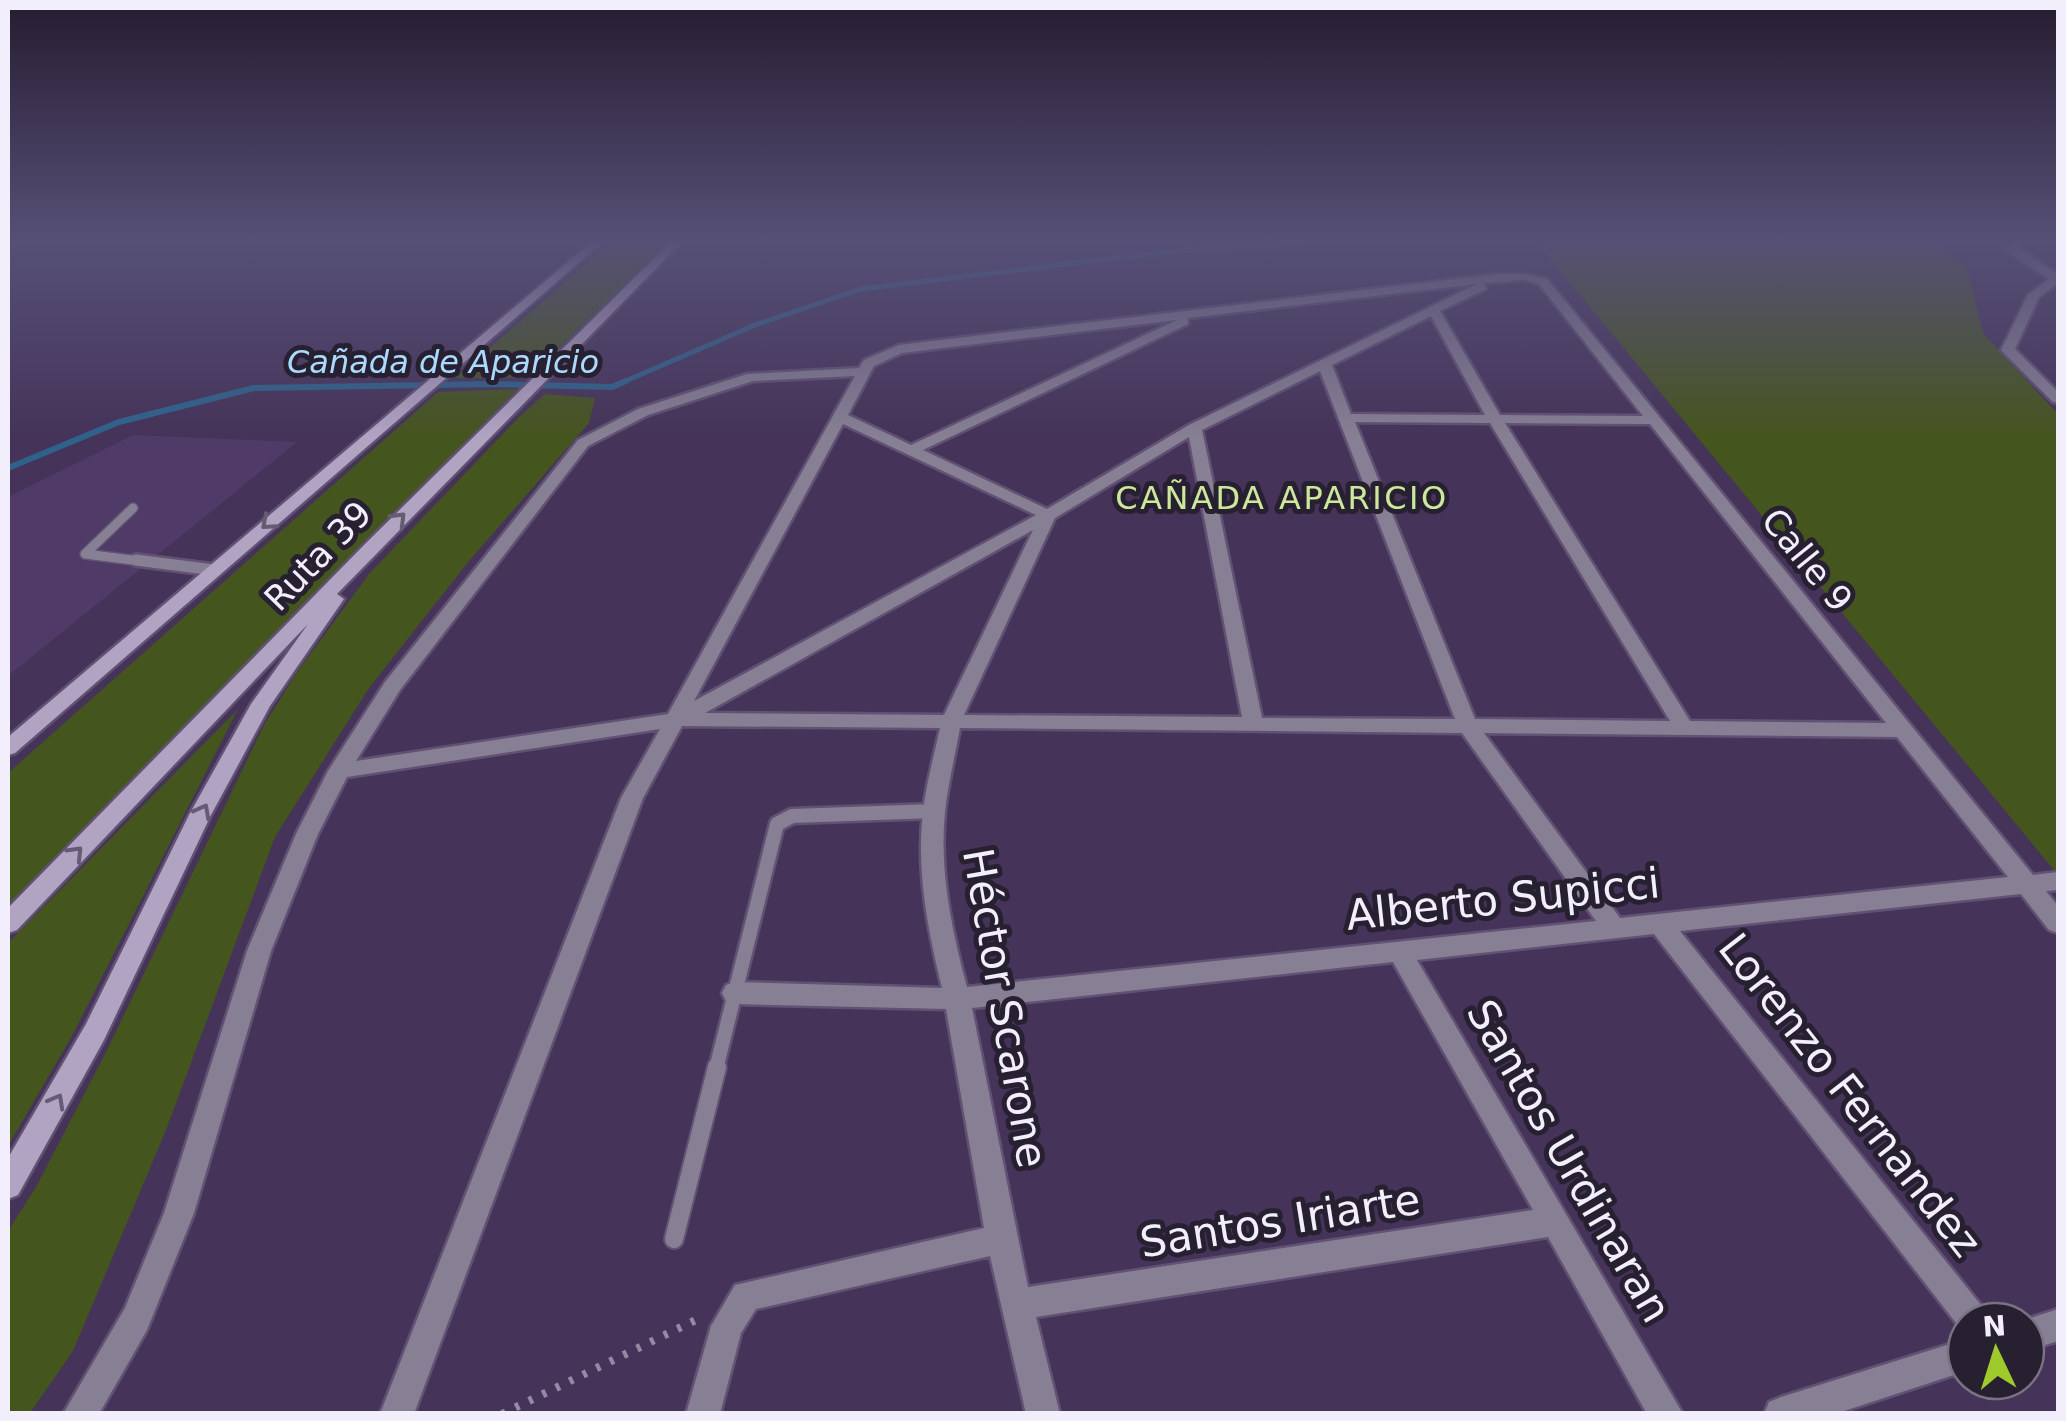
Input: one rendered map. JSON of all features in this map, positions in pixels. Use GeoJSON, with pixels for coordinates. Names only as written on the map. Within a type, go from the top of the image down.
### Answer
{"type":"FeatureCollection","features":[{"type":"Feature","properties":{"kind":"main road","name":"Ruta 39"},"geometry":{"type":"LineString","coordinates":[[8,748],[523,305]]}},
{"type":"Feature","properties":{"kind":"main road","name":"Ruta 39"},"geometry":{"type":"LineString","coordinates":[[8,923],[371,548],[614,305]]}},
{"type":"Feature","properties":{"kind":"main road"},"geometry":{"type":"LineString","coordinates":[[8,1185],[95,1032],[200,816],[261,704],[371,548]]}},
{"type":"Feature","properties":{"kind":"street"},"geometry":{"type":"LineString","coordinates":[[398,1414],[632,798],[864,372],[879,356],[899,349],[1267,305]]}},
{"type":"Feature","properties":{"kind":"street"},"geometry":{"type":"LineString","coordinates":[[678,719],[1048,515],[1194,428],[1443,305]]}},
{"type":"Feature","properties":{"kind":"street","name":"Calle 9"},"geometry":{"type":"LineString","coordinates":[[1565,305],[1652,420],[2058,924]]}},
{"type":"Feature","properties":{"kind":"street"},"geometry":{"type":"LineString","coordinates":[[2029,305],[2008,350],[2058,399]]}},
{"type":"Feature","properties":{"kind":"street"},"geometry":{"type":"LineString","coordinates":[[1434,310],[1684,728]]}},
{"type":"Feature","properties":{"kind":"street"},"geometry":{"type":"LineString","coordinates":[[910,450],[1202,313]]}},
{"type":"Feature","properties":{"kind":"street"},"geometry":{"type":"LineString","coordinates":[[1324,363],[1468,726],[1614,928]]}},
{"type":"Feature","properties":{"kind":"street"},"geometry":{"type":"LineString","coordinates":[[80,1414],[136,1319],[179,1213],[258,951],[306,834],[339,771],[392,686],[583,443],[643,412],[752,377],[864,372]]}},
{"type":"Feature","properties":{"kind":"street"},"geometry":{"type":"LineString","coordinates":[[838,416],[1048,515]]}},
{"type":"Feature","properties":{"kind":"street"},"geometry":{"type":"LineString","coordinates":[[1346,418],[1652,420]]}},
{"type":"Feature","properties":{"kind":"street"},"geometry":{"type":"LineString","coordinates":[[1194,428],[1253,724]]}},
{"type":"Feature","properties":{"kind":"street","name":"Héctor Scarone"},"geometry":{"type":"LineString","coordinates":[[1042,1414],[1001,1239],[957,998],[940,930],[932,850],[934,811],[951,721],[1048,515]]}},
{"type":"Feature","properties":{"kind":"street"},"geometry":{"type":"LineString","coordinates":[[339,771],[678,719],[1902,730]]}},
{"type":"Feature","properties":{"kind":"street","name":"Alberto Supicci"},"geometry":{"type":"LineString","coordinates":[[735,993],[957,998],[2058,881]]}},
{"type":"Feature","properties":{"kind":"street","name":"Lorenzo Fernandez"},"geometry":{"type":"LineString","coordinates":[[1660,922],[1958,1301]]}},
{"type":"Feature","properties":{"kind":"street","name":"Santos Urdinaran"},"geometry":{"type":"LineString","coordinates":[[1399,950],[1666,1414]]}},
{"type":"Feature","properties":{"kind":"street","name":"Santos Iriarte"},"geometry":{"type":"LineString","coordinates":[[1017,1304],[1556,1221]]}},
{"type":"Feature","properties":{"kind":"street"},"geometry":{"type":"LineString","coordinates":[[703,1414],[727,1326],[746,1296],[1001,1239]]}},
{"type":"Feature","properties":{"kind":"street"},"geometry":{"type":"LineString","coordinates":[[1784,1413],[1946,1361]]}},
{"type":"Feature","properties":{"kind":"lane"},"geometry":{"type":"LineString","coordinates":[[132,508],[85,554],[214,570]]}},
{"type":"Feature","properties":{"kind":"lane"},"geometry":{"type":"LineString","coordinates":[[674,1238],[777,824],[792,816],[934,811]]}},
{"type":"Feature","properties":{"kind":"path"},"geometry":{"type":"LineString","coordinates":[[502,1414],[746,1296]]}},
{"type":"Feature","properties":{"kind":"shaded area"},"geometry":{"type":"Polygon","coordinates":[[[133,435],[297,442],[8,676],[8,497],[133,435]]]}},
{"type":"Feature","properties":{"kind":"green space"},"geometry":{"type":"Polygon","coordinates":[[[538,305],[603,305],[528,378],[455,378],[538,305]]]}},
{"type":"Feature","properties":{"kind":"green space"},"geometry":{"type":"Polygon","coordinates":[[[1589,305],[1976,305],[1983,333],[2058,414],[2058,875],[1589,305]]]}},
{"type":"Feature","properties":{"kind":"green space"},"geometry":{"type":"Polygon","coordinates":[[[518,389],[8,905],[8,773],[438,392],[518,389]]]}},
{"type":"Feature","properties":{"kind":"green space"},"geometry":{"type":"Polygon","coordinates":[[[545,394],[595,398],[589,423],[469,561],[369,688],[275,837],[166,1130],[73,1351],[30,1413],[8,1413],[8,1231],[36,1187],[105,1054],[264,725],[297,672],[369,574],[545,394]]]}},
{"type":"Feature","properties":{"kind":"green space"},"geometry":{"type":"Polygon","coordinates":[[[238,709],[72,1036],[8,1146],[8,943],[238,709]]]}},
{"type":"Feature","properties":{"kind":"waterway","name":"Cañada de Aparicio"},"geometry":{"type":"LineString","coordinates":[[621,383],[755,325],[813,305]]}},
{"type":"Feature","properties":{"kind":"waterway","name":"Cañada de Aparicio"},"geometry":{"type":"LineString","coordinates":[[8,468],[119,422],[254,388],[493,384],[612,387],[626,381]]}},
{"type":"Feature","properties":{"kind":"district","name":"CAÑADA APARICIO"},"geometry":{"type":"Point","coordinates":[1282,498]}}]}
